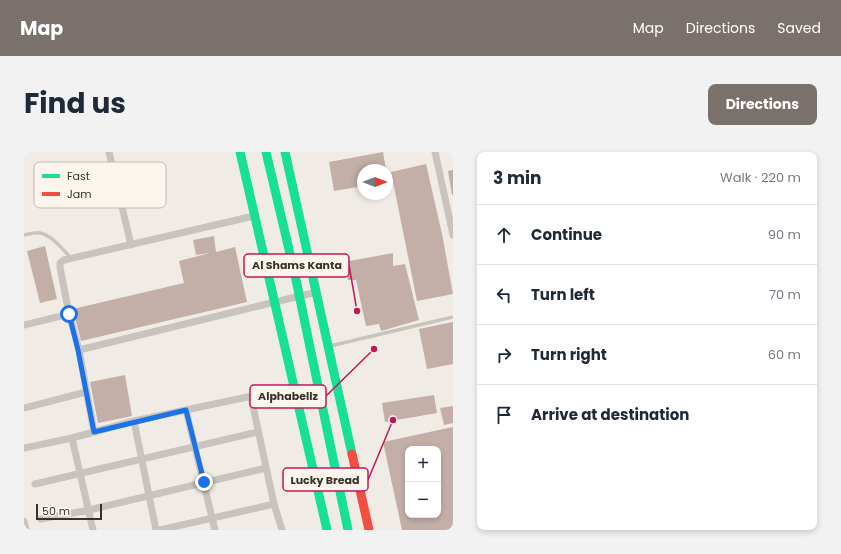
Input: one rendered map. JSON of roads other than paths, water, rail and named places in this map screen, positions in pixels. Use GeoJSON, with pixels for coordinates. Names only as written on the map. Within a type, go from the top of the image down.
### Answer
{"type":"FeatureCollection","features":[{"type":"Feature","properties":{"kind":"street"},"geometry":{"type":"LineString","coordinates":[[108,152],[110,162]]}},
{"type":"Feature","properties":{"kind":"street"},"geometry":{"type":"LineString","coordinates":[[240,152],[294,387],[323,529]]}},
{"type":"Feature","properties":{"kind":"street"},"geometry":{"type":"LineString","coordinates":[[266,152],[299,297],[348,530]]}},
{"type":"Feature","properties":{"kind":"street"},"geometry":{"type":"LineString","coordinates":[[285,152],[369,530]]}},
{"type":"Feature","properties":{"kind":"street"},"geometry":{"type":"LineString","coordinates":[[435,152],[453,235]]}},
{"type":"Feature","properties":{"kind":"street"},"geometry":{"type":"LineString","coordinates":[[122,208],[131,245]]}},
{"type":"Feature","properties":{"kind":"street"},"geometry":{"type":"LineString","coordinates":[[94,432],[78,350],[69,314],[60,263],[71,258],[254,216]]}},
{"type":"Feature","properties":{"kind":"street"},"geometry":{"type":"LineString","coordinates":[[78,350],[317,292]]}},
{"type":"Feature","properties":{"kind":"street"},"geometry":{"type":"LineString","coordinates":[[24,325],[69,314]]}},
{"type":"Feature","properties":{"kind":"street"},"geometry":{"type":"LineString","coordinates":[[24,448],[72,438],[186,410],[294,387]]}},
{"type":"Feature","properties":{"kind":"street"},"geometry":{"type":"LineString","coordinates":[[24,408],[86,392]]}},
{"type":"Feature","properties":{"kind":"street"},"geometry":{"type":"LineString","coordinates":[[251,397],[274,504],[282,530]]}},
{"type":"Feature","properties":{"kind":"street"},"geometry":{"type":"LineString","coordinates":[[186,410],[215,530]]}},
{"type":"Feature","properties":{"kind":"street"},"geometry":{"type":"LineString","coordinates":[[134,422],[156,530]]}},
{"type":"Feature","properties":{"kind":"street"},"geometry":{"type":"LineString","coordinates":[[35,484],[258,432]]}},
{"type":"Feature","properties":{"kind":"street"},"geometry":{"type":"LineString","coordinates":[[72,438],[94,530]]}},
{"type":"Feature","properties":{"kind":"street"},"geometry":{"type":"LineString","coordinates":[[41,519],[89,510],[266,468]]}},
{"type":"Feature","properties":{"kind":"street"},"geometry":{"type":"LineString","coordinates":[[160,530],[274,504]]}},
{"type":"Feature","properties":{"kind":"lane"},"geometry":{"type":"LineString","coordinates":[[24,235],[41,233],[49,236],[71,258]]}},
{"type":"Feature","properties":{"kind":"lane"},"geometry":{"type":"LineString","coordinates":[[329,346],[453,317]]}},
{"type":"Feature","properties":{"kind":"place","name":"Al Shams Kanta"},"geometry":{"type":"Point","coordinates":[357,311]}},
{"type":"Feature","properties":{"kind":"place","name":"Alphabellz"},"geometry":{"type":"Point","coordinates":[374,349]}},
{"type":"Feature","properties":{"kind":"place","name":"Lucky Bread"},"geometry":{"type":"Point","coordinates":[393,420]}}]}
